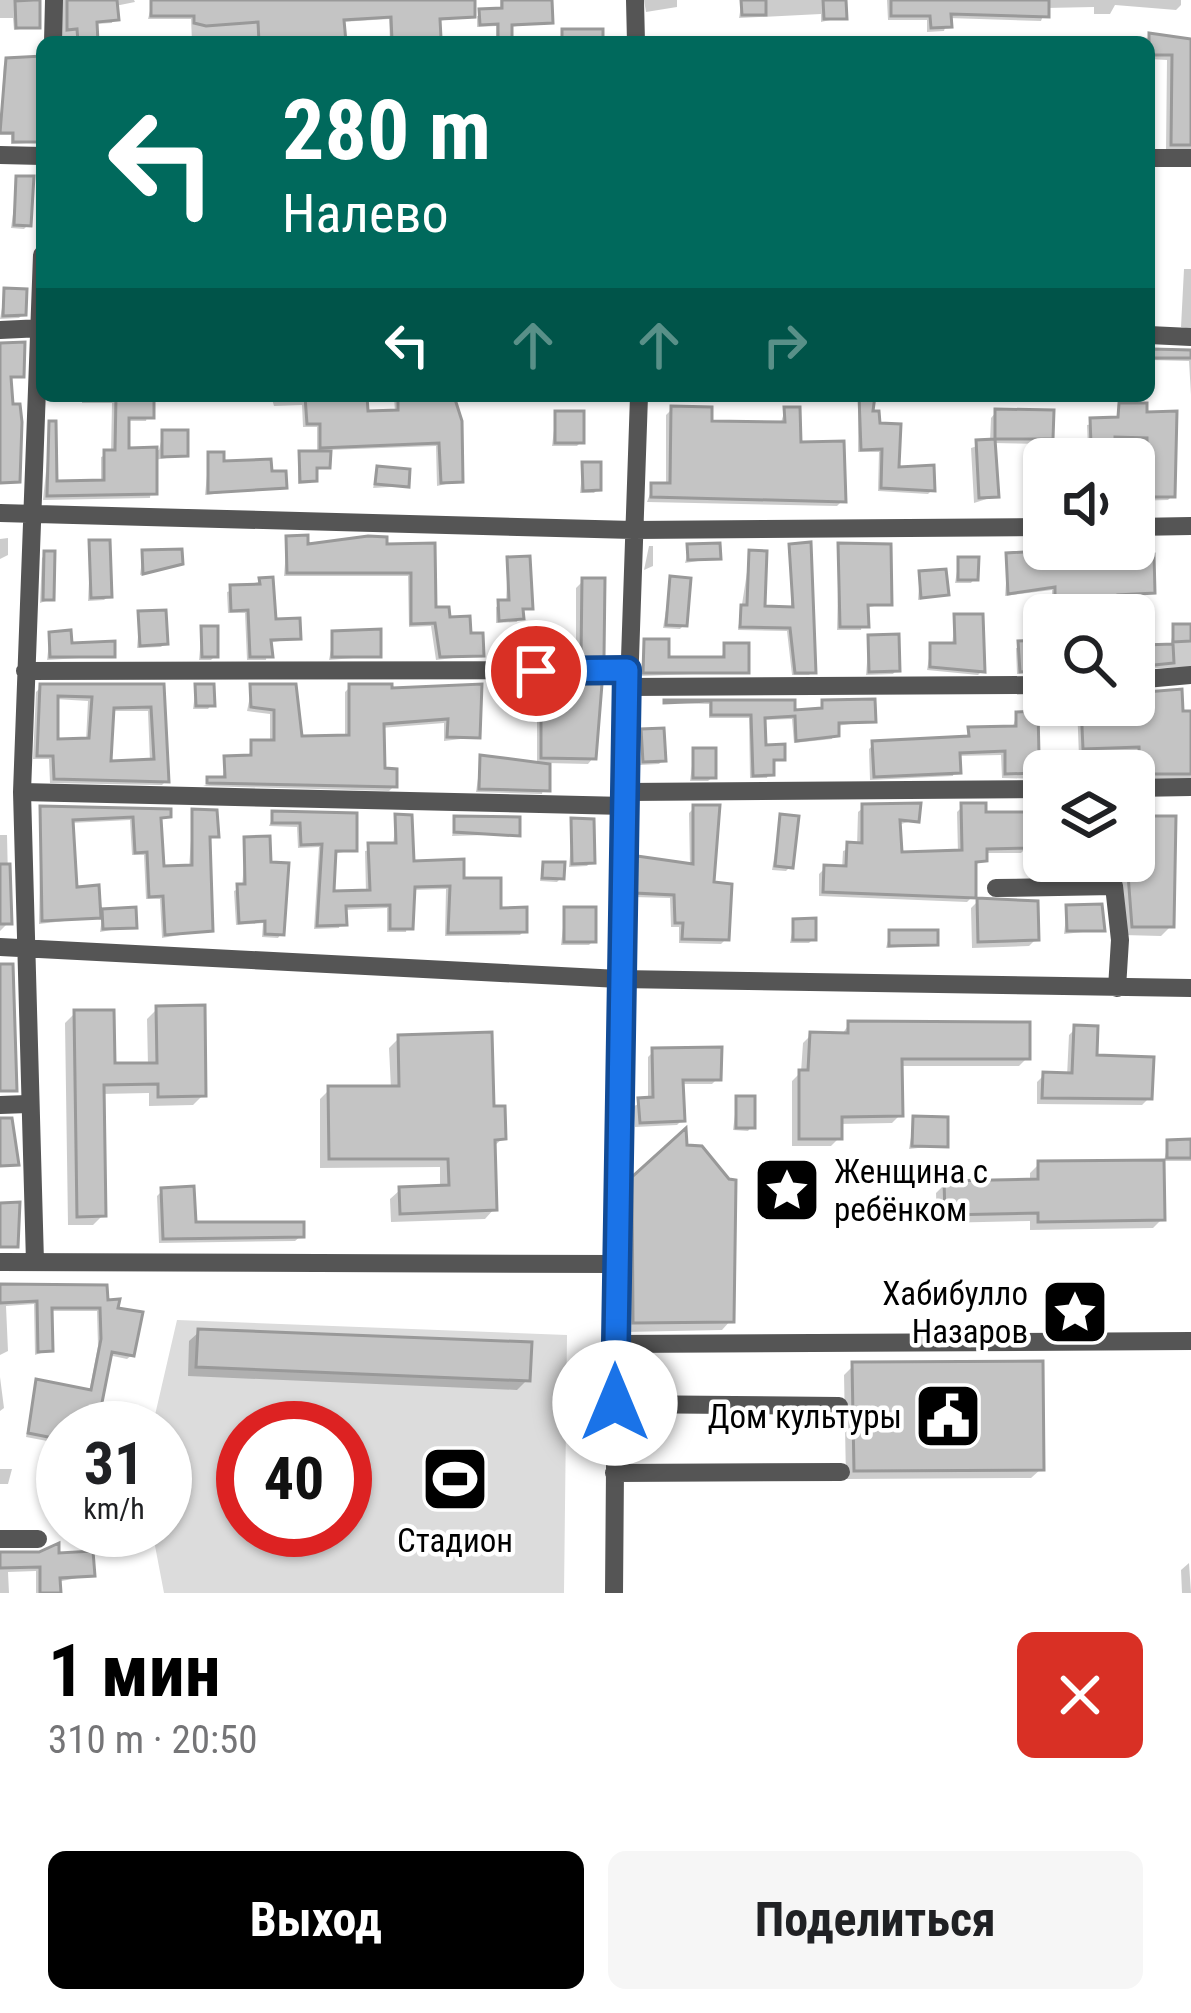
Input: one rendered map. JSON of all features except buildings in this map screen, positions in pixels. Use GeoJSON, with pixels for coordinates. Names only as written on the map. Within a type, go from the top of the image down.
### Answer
{"type":"FeatureCollection","features":[{"type":"Feature","properties":{"kind":"street"},"geometry":{"type":"LineString","coordinates":[[52,36],[54,0]]}},
{"type":"Feature","properties":{"kind":"street"},"geometry":{"type":"LineString","coordinates":[[635,0],[636,36]]}},
{"type":"Feature","properties":{"kind":"street"},"geometry":{"type":"LineString","coordinates":[[0,155],[36,156]]}},
{"type":"Feature","properties":{"kind":"street"},"geometry":{"type":"LineString","coordinates":[[1155,158],[1191,158]]}},
{"type":"Feature","properties":{"kind":"street"},"geometry":{"type":"LineString","coordinates":[[0,329],[36,328]]}},
{"type":"Feature","properties":{"kind":"street"},"geometry":{"type":"LineString","coordinates":[[1155,335],[1191,337]]}},
{"type":"Feature","properties":{"kind":"street"},"geometry":{"type":"LineString","coordinates":[[35,1262],[22,793],[37,402]]}},
{"type":"Feature","properties":{"kind":"street"},"geometry":{"type":"LineString","coordinates":[[614,1593],[620,979],[639,402]]}},
{"type":"Feature","properties":{"kind":"street"},"geometry":{"type":"LineString","coordinates":[[0,513],[633,530],[1023,527]]}},
{"type":"Feature","properties":{"kind":"street"},"geometry":{"type":"LineString","coordinates":[[1155,527],[1191,526]]}},
{"type":"Feature","properties":{"kind":"street"},"geometry":{"type":"LineString","coordinates":[[25,671],[1023,685]]}},
{"type":"Feature","properties":{"kind":"street"},"geometry":{"type":"LineString","coordinates":[[1155,678],[1191,675]]}},
{"type":"Feature","properties":{"kind":"street"},"geometry":{"type":"LineString","coordinates":[[1155,788],[1191,787]]}},
{"type":"Feature","properties":{"kind":"street"},"geometry":{"type":"LineString","coordinates":[[22,793],[625,799],[1023,790]]}},
{"type":"Feature","properties":{"kind":"street"},"geometry":{"type":"LineString","coordinates":[[996,888],[1114,886],[1120,940],[1117,988]]}},
{"type":"Feature","properties":{"kind":"street"},"geometry":{"type":"LineString","coordinates":[[0,947],[620,979],[1191,988]]}},
{"type":"Feature","properties":{"kind":"street"},"geometry":{"type":"LineString","coordinates":[[0,1105],[28,1104]]}},
{"type":"Feature","properties":{"kind":"street"},"geometry":{"type":"LineString","coordinates":[[0,1262],[615,1264]]}},
{"type":"Feature","properties":{"kind":"street"},"geometry":{"type":"LineString","coordinates":[[615,1344],[1191,1341]]}},
{"type":"Feature","properties":{"kind":"street"},"geometry":{"type":"LineString","coordinates":[[615,1403],[839,1406]]}},
{"type":"Feature","properties":{"kind":"street"},"geometry":{"type":"LineString","coordinates":[[614,1473],[841,1472]]}},
{"type":"Feature","properties":{"kind":"street"},"geometry":{"type":"LineString","coordinates":[[0,1539],[36,1539]]}},
{"type":"Feature","properties":{"kind":"shaded area","name":"Стадион"},"geometry":{"type":"Polygon","coordinates":[[[177,1320],[567,1335],[564,1593],[164,1593],[157,1557],[192,1557],[192,1401],[158,1401],[177,1320]]]}},
{"type":"Feature","properties":{"kind":"place","name":"Женщина с ребёнком"},"geometry":{"type":"Point","coordinates":[787,1190]}},
{"type":"Feature","properties":{"kind":"place","name":"Хабибулло Назаров"},"geometry":{"type":"Point","coordinates":[1075,1312]}},
{"type":"Feature","properties":{"kind":"place","name":"Дом культуры"},"geometry":{"type":"Point","coordinates":[948,1416]}},
{"type":"Feature","properties":{"kind":"place","name":"Стадион"},"geometry":{"type":"Point","coordinates":[455,1479]}},
{"type":"Feature","properties":{"kind":"route"},"geometry":{"type":"LineString","coordinates":[[536,671],[627,670],[615,1403]]}}]}
